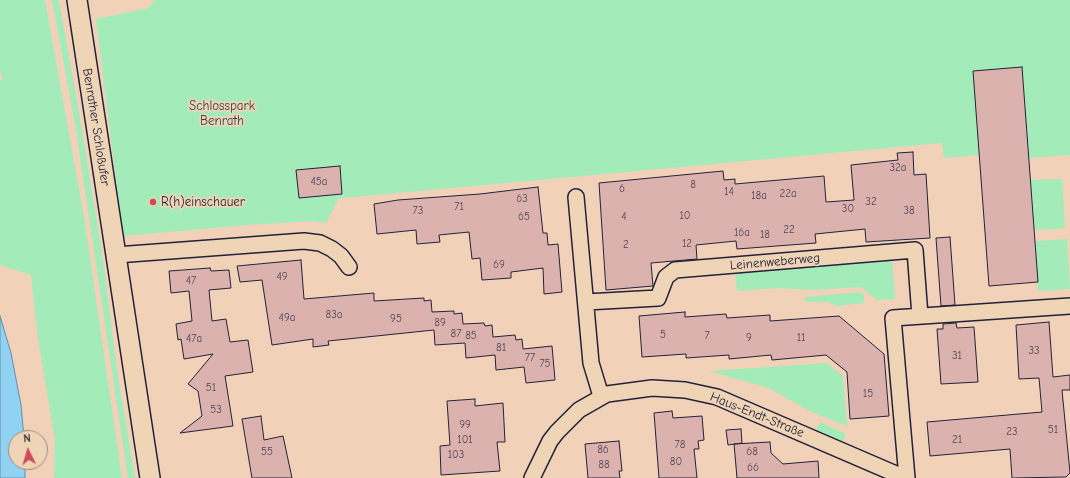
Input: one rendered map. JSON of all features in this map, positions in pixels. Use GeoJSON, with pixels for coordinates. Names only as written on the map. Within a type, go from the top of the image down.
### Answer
{"type":"FeatureCollection","features":[{"type":"Feature","properties":{"kind":"street","name":"Benrather Schloßufer"},"geometry":{"type":"LineString","coordinates":[[77,0],[150,478]]}},
{"type":"Feature","properties":{"kind":"street"},"geometry":{"type":"LineString","coordinates":[[576,197],[591,363],[601,396]]}},
{"type":"Feature","properties":{"kind":"street"},"geometry":{"type":"LineString","coordinates":[[116,255],[304,241],[320,244],[332,249],[341,256],[348,267]]}},
{"type":"Feature","properties":{"kind":"street","name":"Leinenweberweg"},"geometry":{"type":"LineString","coordinates":[[586,302],[658,298],[666,277],[674,270],[915,250],[920,316]]}},
{"type":"Feature","properties":{"kind":"street"},"geometry":{"type":"LineString","coordinates":[[906,478],[893,318],[1070,306]]}},
{"type":"Feature","properties":{"kind":"street","name":"Haus-Endt-Straße"},"geometry":{"type":"LineString","coordinates":[[532,478],[545,450],[557,432],[580,410],[601,396],[652,388],[685,390],[717,396],[906,478]]}},
{"type":"Feature","properties":{"kind":"green space"},"geometry":{"type":"Polygon","coordinates":[[[0,0],[45,0],[85,223],[122,478],[54,478],[55,440],[38,338],[31,275],[0,265],[0,81],[3,79],[0,70],[0,0]]]}},
{"type":"Feature","properties":{"kind":"green space"},"geometry":{"type":"Polygon","coordinates":[[[52,0],[59,0],[81,124],[104,266],[117,370],[135,478],[128,478],[75,124],[52,0]]]}},
{"type":"Feature","properties":{"kind":"green space","name":"Schlosspark Benrath"},"geometry":{"type":"Polygon","coordinates":[[[154,0],[1070,0],[1070,155],[1029,158],[1022,67],[974,71],[980,155],[944,158],[942,143],[339,198],[326,223],[311,221],[248,225],[123,236],[96,19],[149,8],[154,0]]]}},
{"type":"Feature","properties":{"kind":"green space"},"geometry":{"type":"Polygon","coordinates":[[[1062,179],[1065,228],[1034,230],[1030,180],[1062,179]]]}},
{"type":"Feature","properties":{"kind":"green space"},"geometry":{"type":"Polygon","coordinates":[[[1067,239],[1070,289],[1038,291],[1035,241],[1067,239]]]}},
{"type":"Feature","properties":{"kind":"green space"},"geometry":{"type":"Polygon","coordinates":[[[892,258],[895,299],[877,300],[861,287],[810,290],[779,288],[737,291],[735,270],[892,258]]]}},
{"type":"Feature","properties":{"kind":"green space"},"geometry":{"type":"Polygon","coordinates":[[[859,292],[864,295],[864,303],[836,306],[828,302],[807,302],[804,299],[806,297],[859,292]]]}},
{"type":"Feature","properties":{"kind":"green space"},"geometry":{"type":"Polygon","coordinates":[[[826,363],[843,376],[847,426],[809,411],[769,388],[709,371],[826,363]]]}},
{"type":"Feature","properties":{"kind":"green space"},"geometry":{"type":"Polygon","coordinates":[[[820,422],[846,434],[842,442],[816,430],[820,422]]]}},
{"type":"Feature","properties":{"kind":"water"},"geometry":{"type":"Polygon","coordinates":[[[0,316],[11,353],[21,405],[23,430],[8,430],[8,470],[25,470],[25,478],[0,478],[0,316]]]}},
{"type":"Feature","properties":{"kind":"building"},"geometry":{"type":"Polygon","coordinates":[[[1022,67],[1038,282],[989,286],[973,71],[1022,67]]]}},
{"type":"Feature","properties":{"kind":"building"},"geometry":{"type":"Polygon","coordinates":[[[913,152],[914,175],[926,174],[930,238],[866,242],[865,229],[815,234],[816,243],[737,249],[736,241],[696,245],[697,259],[651,263],[653,286],[606,290],[599,183],[723,171],[724,180],[735,179],[735,184],[824,176],[826,202],[854,200],[851,165],[898,160],[897,153],[913,152]]]}},
{"type":"Feature","properties":{"kind":"building"},"geometry":{"type":"Polygon","coordinates":[[[340,166],[342,194],[299,198],[296,170],[340,166]]]}},
{"type":"Feature","properties":{"kind":"building"},"geometry":{"type":"Polygon","coordinates":[[[538,187],[543,233],[547,233],[548,245],[558,244],[562,292],[544,294],[543,268],[511,272],[511,278],[482,280],[480,258],[472,259],[469,232],[439,235],[440,242],[417,244],[416,230],[377,234],[374,204],[398,200],[480,194],[538,187]]]}},
{"type":"Feature","properties":{"kind":"building"},"geometry":{"type":"Polygon","coordinates":[[[950,237],[955,305],[941,306],[936,238],[950,237]]]}},
{"type":"Feature","properties":{"kind":"building"},"geometry":{"type":"Polygon","coordinates":[[[301,260],[304,299],[374,293],[374,301],[424,298],[424,301],[431,300],[432,312],[454,311],[454,314],[462,313],[463,324],[484,323],[485,326],[492,325],[493,337],[515,335],[516,340],[522,339],[523,349],[552,346],[555,380],[526,383],[524,367],[496,370],[495,355],[466,358],[465,343],[435,345],[434,330],[328,341],[329,345],[313,347],[313,339],[272,345],[262,280],[240,282],[237,266],[301,260]]]}},
{"type":"Feature","properties":{"kind":"building"},"geometry":{"type":"Polygon","coordinates":[[[210,268],[211,271],[229,270],[231,288],[209,290],[212,321],[226,319],[230,342],[248,340],[253,372],[225,376],[233,426],[180,433],[202,416],[198,391],[188,384],[213,354],[184,359],[181,339],[178,340],[176,324],[192,321],[189,291],[171,293],[169,271],[210,268]]]}},
{"type":"Feature","properties":{"kind":"building"},"geometry":{"type":"Polygon","coordinates":[[[685,312],[685,317],[726,314],[727,318],[770,315],[770,321],[839,316],[884,354],[889,416],[850,419],[847,372],[826,355],[772,360],[771,355],[729,359],[729,355],[686,358],[686,354],[642,357],[639,316],[685,312]]]}},
{"type":"Feature","properties":{"kind":"building"},"geometry":{"type":"Polygon","coordinates":[[[1049,322],[1053,377],[1070,375],[1070,390],[1062,390],[1070,473],[1066,477],[1012,478],[1010,449],[930,456],[927,422],[1042,412],[1039,378],[1019,379],[1016,325],[1049,322]]]}},
{"type":"Feature","properties":{"kind":"building"},"geometry":{"type":"Polygon","coordinates":[[[956,323],[957,328],[974,327],[978,382],[941,384],[937,329],[943,329],[943,324],[956,323]]]}},
{"type":"Feature","properties":{"kind":"building"},"geometry":{"type":"Polygon","coordinates":[[[475,399],[475,406],[503,403],[505,442],[497,442],[500,471],[441,475],[440,446],[450,445],[447,401],[475,399]]]}},
{"type":"Feature","properties":{"kind":"building"},"geometry":{"type":"Polygon","coordinates":[[[672,411],[673,418],[702,416],[704,440],[698,441],[699,449],[694,449],[697,478],[659,478],[654,413],[672,411]]]}},
{"type":"Feature","properties":{"kind":"building"},"geometry":{"type":"Polygon","coordinates":[[[261,416],[264,440],[283,436],[292,478],[252,478],[242,419],[261,416]]]}},
{"type":"Feature","properties":{"kind":"building"},"geometry":{"type":"Polygon","coordinates":[[[741,429],[742,443],[728,445],[726,430],[741,429]]]}},
{"type":"Feature","properties":{"kind":"building"},"geometry":{"type":"Polygon","coordinates":[[[619,441],[622,471],[619,471],[620,478],[588,478],[585,444],[619,441]]]}},
{"type":"Feature","properties":{"kind":"building"},"geometry":{"type":"Polygon","coordinates":[[[770,442],[771,453],[783,464],[818,461],[819,478],[737,478],[734,444],[770,442]]]}},
{"type":"Feature","properties":{"kind":"place","name":"R(h)einschauer"},"geometry":{"type":"Point","coordinates":[153,202]}}]}
